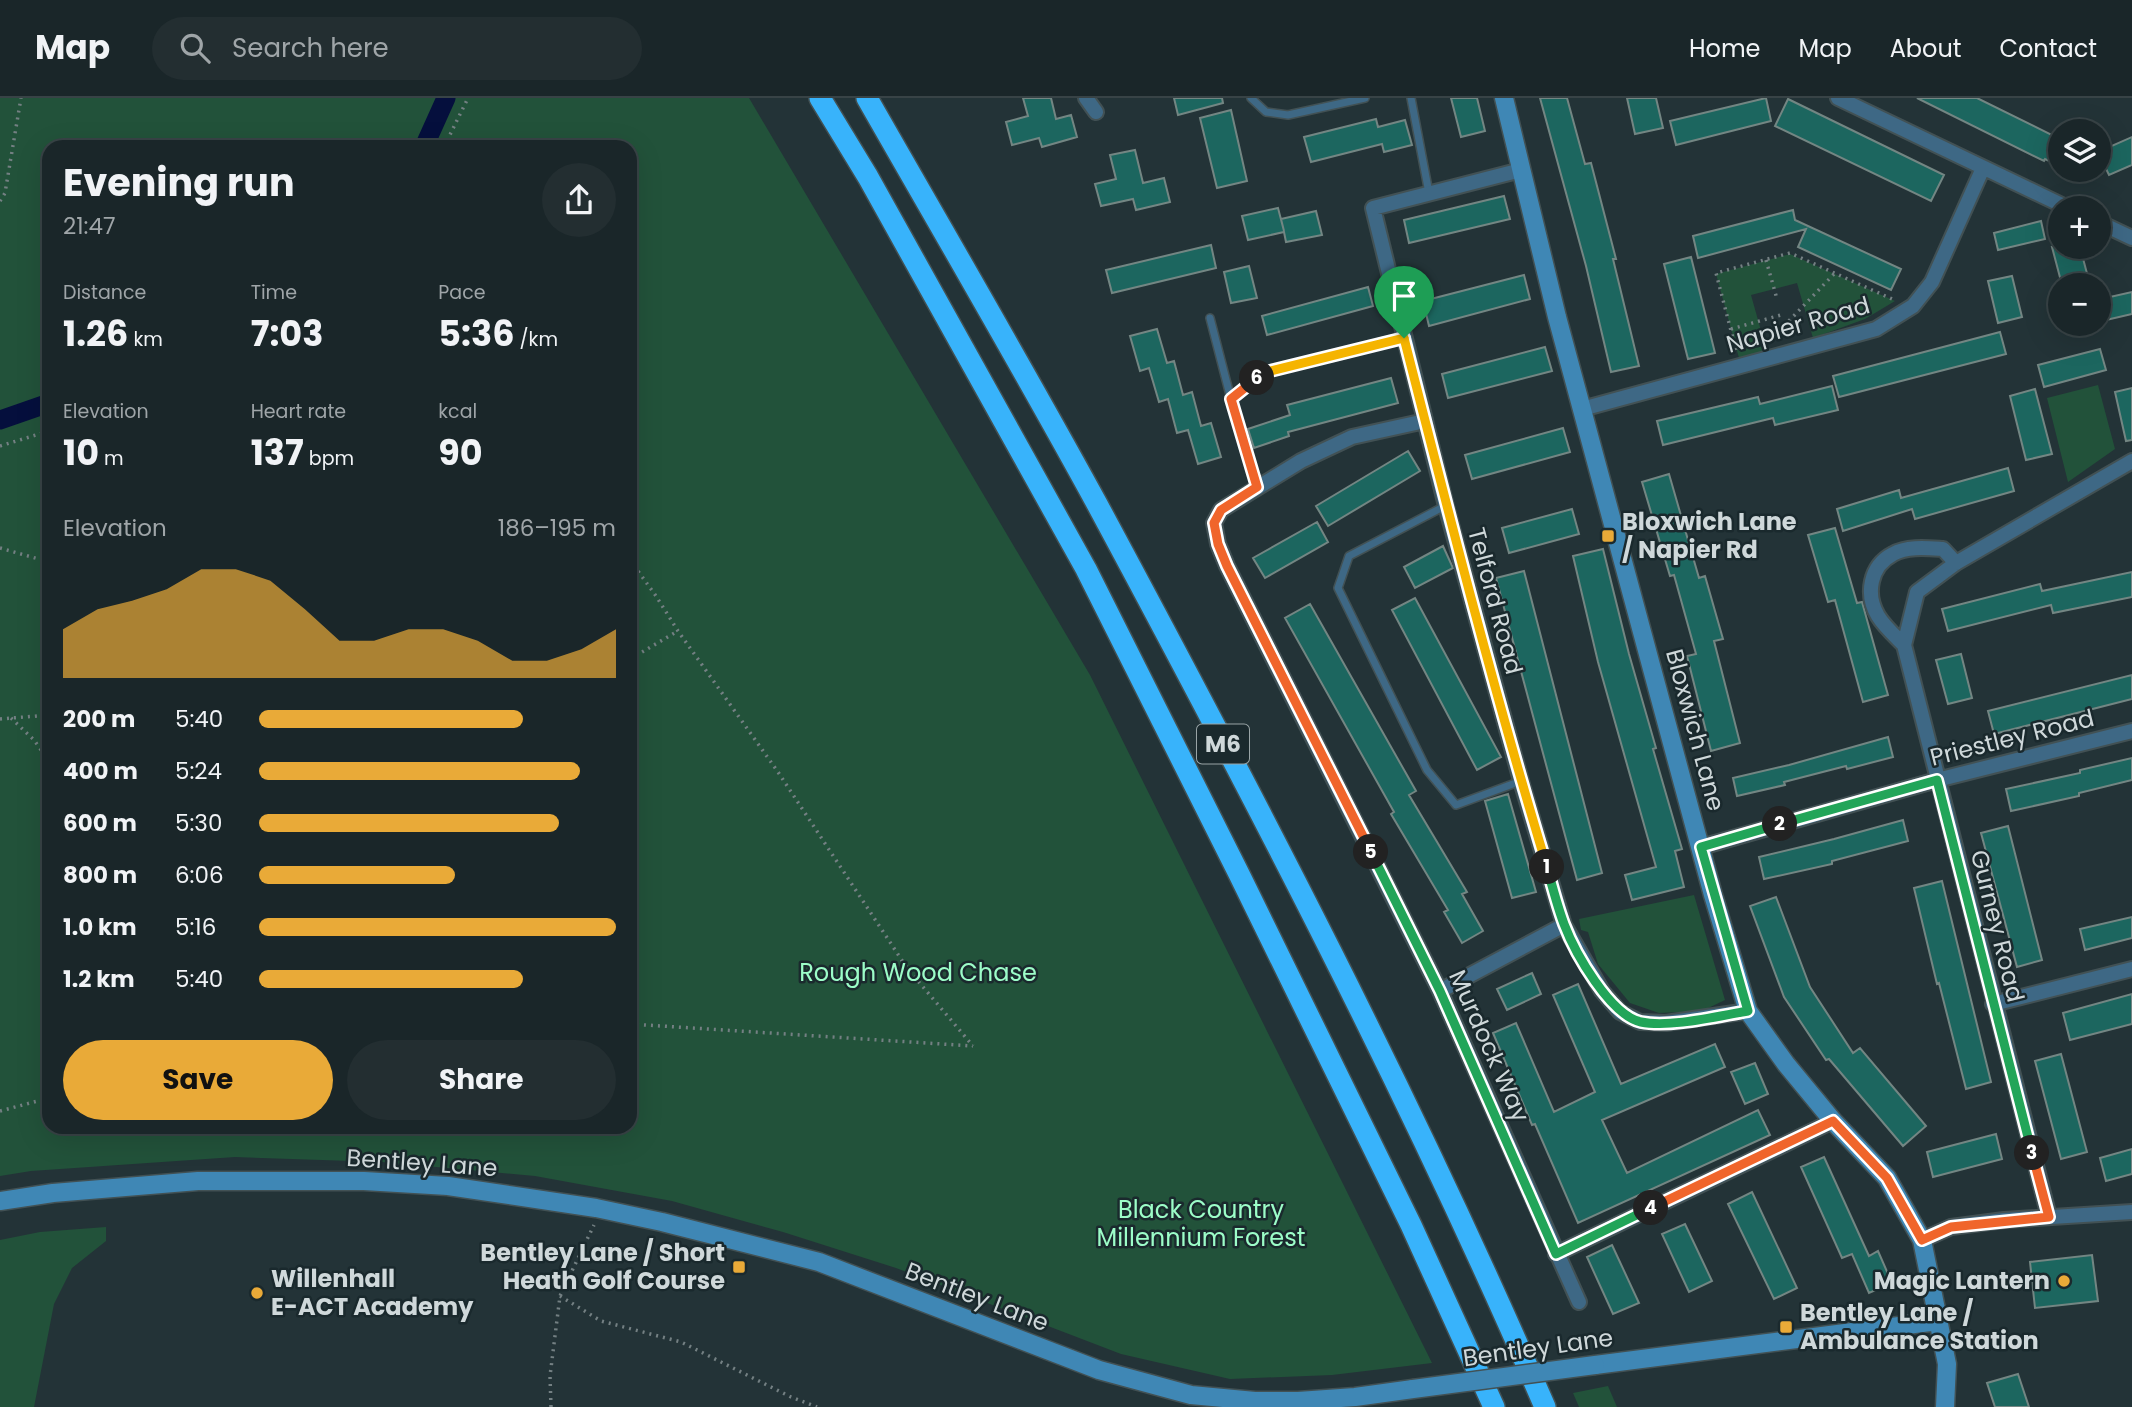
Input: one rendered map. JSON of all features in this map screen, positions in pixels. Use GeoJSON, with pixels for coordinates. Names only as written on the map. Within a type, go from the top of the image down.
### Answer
{"type":"FeatureCollection","features":[{"type":"Feature","properties":{"kind":"highway","name":"M6"},"geometry":{"type":"LineString","coordinates":[[820,98],[874,189],[1086,569],[1252,899],[1405,1213],[1494,1407]]}},
{"type":"Feature","properties":{"kind":"highway","name":"M6"},"geometry":{"type":"LineString","coordinates":[[867,98],[1096,502],[1239,772],[1371,1031],[1509,1324],[1545,1407]]}},
{"type":"Feature","properties":{"kind":"street"},"geometry":{"type":"LineString","coordinates":[[1086,98],[1096,112]]}},
{"type":"Feature","properties":{"kind":"street","name":"Bloxwich Lane"},"geometry":{"type":"LineString","coordinates":[[1504,98],[1557,317],[1748,1011],[1786,1064],[1833,1121],[1887,1178],[1922,1240],[1947,1364],[1945,1407]]}},
{"type":"Feature","properties":{"kind":"street"},"geometry":{"type":"LineString","coordinates":[[1838,98],[2048,199]]}},
{"type":"Feature","properties":{"kind":"street","name":"Napier Road"},"geometry":{"type":"LineString","coordinates":[[1582,409],[1876,329],[1910,307],[1932,282],[1983,168]]}},
{"type":"Feature","properties":{"kind":"street","name":"Telford Road"},"geometry":{"type":"LineString","coordinates":[[1521,170],[1373,208],[1446,506],[1521,781],[1564,925],[1602,991],[1620,1012],[1640,1022],[1666,1023],[1748,1011]]}},
{"type":"Feature","properties":{"kind":"street"},"geometry":{"type":"LineString","coordinates":[[2111,228],[2132,238]]}},
{"type":"Feature","properties":{"kind":"street"},"geometry":{"type":"LineString","coordinates":[[1257,487],[1301,461],[1352,437],[1425,421]]}},
{"type":"Feature","properties":{"kind":"street","name":"Gurney Road"},"geometry":{"type":"LineString","coordinates":[[1903,645],[1917,592],[1956,563],[2132,461]]}},
{"type":"Feature","properties":{"kind":"street","name":"Murdock Way"},"geometry":{"type":"LineString","coordinates":[[1257,487],[1221,510],[1214,523],[1218,544],[1440,991],[1579,1302]]}},
{"type":"Feature","properties":{"kind":"street","name":"Gurney Road"},"geometry":{"type":"LineString","coordinates":[[1956,563],[1943,549],[1917,548],[1893,553],[1875,569],[1869,594],[1878,616],[1903,645],[2049,1217]]}},
{"type":"Feature","properties":{"kind":"street","name":"Priestley Road"},"geometry":{"type":"LineString","coordinates":[[1701,847],[1937,780],[2132,732]]}},
{"type":"Feature","properties":{"kind":"street"},"geometry":{"type":"LineString","coordinates":[[1440,991],[1564,925]]}},
{"type":"Feature","properties":{"kind":"street"},"geometry":{"type":"LineString","coordinates":[[1993,1004],[2132,969]]}},
{"type":"Feature","properties":{"kind":"street"},"geometry":{"type":"LineString","coordinates":[[1556,1254],[1833,1121]]}},
{"type":"Feature","properties":{"kind":"street","name":"Bentley Lane"},"geometry":{"type":"LineString","coordinates":[[0,1200],[198,1181],[364,1181],[448,1186],[602,1210],[662,1222],[819,1262],[1099,1370],[1167,1390],[1228,1399],[1298,1401],[1354,1397],[1938,1321]]}},
{"type":"Feature","properties":{"kind":"street"},"geometry":{"type":"LineString","coordinates":[[1922,1240],[1951,1227],[2132,1212]]}},
{"type":"Feature","properties":{"kind":"lane"},"geometry":{"type":"LineString","coordinates":[[1251,98],[1266,112],[1288,115],[1365,98]]}},
{"type":"Feature","properties":{"kind":"lane"},"geometry":{"type":"LineString","coordinates":[[1411,98],[1429,193]]}},
{"type":"Feature","properties":{"kind":"lane"},"geometry":{"type":"LineString","coordinates":[[1210,318],[1257,487]]}},
{"type":"Feature","properties":{"kind":"lane"},"geometry":{"type":"LineString","coordinates":[[1231,399],[1262,373],[1404,338]]}},
{"type":"Feature","properties":{"kind":"lane"},"geometry":{"type":"LineString","coordinates":[[1446,506],[1349,556],[1338,588],[1427,770],[1456,805],[1521,781]]}},
{"type":"Feature","properties":{"kind":"path"},"geometry":{"type":"LineString","coordinates":[[0,201],[5,193],[21,98]]}},
{"type":"Feature","properties":{"kind":"path"},"geometry":{"type":"LineString","coordinates":[[447,140],[468,98]]}},
{"type":"Feature","properties":{"kind":"path"},"geometry":{"type":"LineString","coordinates":[[1740,366],[1716,273],[1790,253],[1910,307]]}},
{"type":"Feature","properties":{"kind":"path"},"geometry":{"type":"LineString","coordinates":[[1766,260],[1777,299]]}},
{"type":"Feature","properties":{"kind":"path"},"geometry":{"type":"LineString","coordinates":[[1784,326],[1835,273]]}},
{"type":"Feature","properties":{"kind":"path"},"geometry":{"type":"LineString","coordinates":[[1731,329],[1781,316]]}},
{"type":"Feature","properties":{"kind":"path"},"geometry":{"type":"LineString","coordinates":[[0,446],[42,433]]}},
{"type":"Feature","properties":{"kind":"path"},"geometry":{"type":"LineString","coordinates":[[0,548],[42,560]]}},
{"type":"Feature","properties":{"kind":"path"},"geometry":{"type":"LineString","coordinates":[[637,570],[778,772],[907,968],[973,1046],[637,1024]]}},
{"type":"Feature","properties":{"kind":"path"},"geometry":{"type":"LineString","coordinates":[[637,655],[678,631]]}},
{"type":"Feature","properties":{"kind":"path"},"geometry":{"type":"LineString","coordinates":[[0,719],[42,716]]}},
{"type":"Feature","properties":{"kind":"path"},"geometry":{"type":"LineString","coordinates":[[11,718],[42,751]]}},
{"type":"Feature","properties":{"kind":"path"},"geometry":{"type":"LineString","coordinates":[[0,1111],[42,1100]]}},
{"type":"Feature","properties":{"kind":"path"},"geometry":{"type":"LineString","coordinates":[[551,1407],[550,1376],[560,1296],[602,1210]]}},
{"type":"Feature","properties":{"kind":"path"},"geometry":{"type":"LineString","coordinates":[[560,1296],[601,1321],[681,1342],[817,1407]]}},
{"type":"Feature","properties":{"kind":"green space","name":"Black Country Millennium Forest"},"geometry":{"type":"Polygon","coordinates":[[[0,98],[749,98],[1090,675],[1432,1363],[1332,1375],[1230,1379],[1121,1354],[896,1268],[783,1232],[672,1201],[535,1176],[382,1162],[235,1157],[31,1171],[0,1176],[0,98]]]}},
{"type":"Feature","properties":{"kind":"green space"},"geometry":{"type":"Polygon","coordinates":[[[1790,254],[1895,301],[1865,319],[1813,338],[1797,283],[1751,295],[1767,352],[1739,358],[1716,274],[1790,254]]]}},
{"type":"Feature","properties":{"kind":"green space"},"geometry":{"type":"Polygon","coordinates":[[[2098,385],[2115,449],[2068,482],[2047,398],[2098,385]]]}},
{"type":"Feature","properties":{"kind":"green space"},"geometry":{"type":"Polygon","coordinates":[[[1694,895],[1725,1000],[1702,1011],[1659,1013],[1630,1003],[1598,964],[1588,932],[1581,930],[1579,919],[1694,895]]]}},
{"type":"Feature","properties":{"kind":"green space"},"geometry":{"type":"Polygon","coordinates":[[[106,1227],[106,1241],[72,1268],[54,1304],[34,1407],[0,1407],[0,1240],[40,1232],[106,1227]]]}},
{"type":"Feature","properties":{"kind":"green space"},"geometry":{"type":"Polygon","coordinates":[[[1608,1386],[1617,1407],[1579,1407],[1573,1393],[1608,1386]]]}},
{"type":"Feature","properties":{"kind":"building"},"geometry":{"type":"Polygon","coordinates":[[[1023,98],[1051,98],[1056,119],[1071,115],[1077,137],[1042,147],[1039,138],[1012,145],[1006,122],[1028,116],[1023,98]]]}},
{"type":"Feature","properties":{"kind":"building"},"geometry":{"type":"Polygon","coordinates":[[[1174,98],[1222,98],[1223,103],[1178,115],[1174,98]]]}},
{"type":"Feature","properties":{"kind":"building"},"geometry":{"type":"Polygon","coordinates":[[[1451,98],[1477,98],[1485,131],[1461,137],[1451,98]]]}},
{"type":"Feature","properties":{"kind":"building"},"geometry":{"type":"Polygon","coordinates":[[[1540,98],[1567,98],[1585,164],[1591,163],[1616,259],[1613,259],[1639,366],[1611,372],[1586,266],[1540,98]]]}},
{"type":"Feature","properties":{"kind":"building"},"geometry":{"type":"Polygon","coordinates":[[[1627,98],[1656,98],[1663,128],[1635,134],[1627,98]]]}},
{"type":"Feature","properties":{"kind":"building"},"geometry":{"type":"Polygon","coordinates":[[[1766,98],[1771,121],[1676,145],[1670,121],[1766,98]]]}},
{"type":"Feature","properties":{"kind":"building"},"geometry":{"type":"Polygon","coordinates":[[[1917,98],[1977,98],[2048,133],[2048,160],[2044,161],[1917,98]]]}},
{"type":"Feature","properties":{"kind":"building"},"geometry":{"type":"Polygon","coordinates":[[[1788,99],[1944,175],[1931,201],[1775,126],[1788,99]]]}},
{"type":"Feature","properties":{"kind":"building"},"geometry":{"type":"Polygon","coordinates":[[[1231,110],[1247,181],[1217,188],[1200,118],[1231,110]]]}},
{"type":"Feature","properties":{"kind":"building"},"geometry":{"type":"Polygon","coordinates":[[[1376,119],[1378,127],[1405,120],[1412,145],[1384,152],[1382,144],[1311,162],[1304,137],[1376,119]]]}},
{"type":"Feature","properties":{"kind":"building"},"geometry":{"type":"Polygon","coordinates":[[[2132,137],[2132,165],[2111,174],[2111,146],[2132,137]]]}},
{"type":"Feature","properties":{"kind":"building"},"geometry":{"type":"Polygon","coordinates":[[[1135,150],[1143,183],[1164,178],[1170,202],[1136,210],[1133,199],[1101,206],[1095,184],[1116,179],[1110,155],[1135,150]]]}},
{"type":"Feature","properties":{"kind":"building"},"geometry":{"type":"Polygon","coordinates":[[[1504,196],[1510,219],[1409,243],[1404,220],[1504,196]]]}},
{"type":"Feature","properties":{"kind":"building"},"geometry":{"type":"Polygon","coordinates":[[[1278,208],[1284,231],[1281,219],[1316,211],[1322,235],[1286,242],[1284,232],[1248,240],[1242,216],[1278,208]]]}},
{"type":"Feature","properties":{"kind":"building"},"geometry":{"type":"Polygon","coordinates":[[[1793,210],[1795,220],[1901,269],[1891,290],[1798,247],[1806,229],[1698,258],[1693,236],[1793,210]]]}},
{"type":"Feature","properties":{"kind":"building"},"geometry":{"type":"Polygon","coordinates":[[[2041,221],[2045,239],[1998,250],[1994,233],[2041,221]]]}},
{"type":"Feature","properties":{"kind":"building"},"geometry":{"type":"Polygon","coordinates":[[[1211,245],[1216,268],[1112,293],[1106,270],[1211,245]]]}},
{"type":"Feature","properties":{"kind":"building"},"geometry":{"type":"Polygon","coordinates":[[[1691,257],[1715,353],[1688,359],[1664,264],[1691,257]]]}},
{"type":"Feature","properties":{"kind":"building"},"geometry":{"type":"Polygon","coordinates":[[[2055,259],[2083,259],[2087,273],[2059,273],[2055,259]]]}},
{"type":"Feature","properties":{"kind":"building"},"geometry":{"type":"Polygon","coordinates":[[[1249,266],[1257,298],[1231,303],[1224,272],[1249,266]]]}},
{"type":"Feature","properties":{"kind":"building"},"geometry":{"type":"Polygon","coordinates":[[[1524,275],[1530,299],[1429,326],[1423,301],[1524,275]]]}},
{"type":"Feature","properties":{"kind":"building"},"geometry":{"type":"Polygon","coordinates":[[[2012,276],[2022,317],[1998,323],[1988,281],[2012,276]]]}},
{"type":"Feature","properties":{"kind":"building"},"geometry":{"type":"Polygon","coordinates":[[[1368,287],[1373,306],[1267,335],[1262,316],[1368,287]]]}},
{"type":"Feature","properties":{"kind":"building"},"geometry":{"type":"Polygon","coordinates":[[[2132,292],[2132,314],[2111,319],[2111,297],[2132,292]]]}},
{"type":"Feature","properties":{"kind":"building"},"geometry":{"type":"Polygon","coordinates":[[[1157,329],[1167,363],[1174,361],[1183,395],[1192,392],[1201,426],[1211,423],[1221,457],[1198,464],[1188,430],[1177,433],[1168,399],[1159,402],[1149,368],[1140,371],[1130,336],[1157,329]]]}},
{"type":"Feature","properties":{"kind":"building"},"geometry":{"type":"Polygon","coordinates":[[[2000,332],[2006,354],[1839,397],[1833,376],[2000,332]]]}},
{"type":"Feature","properties":{"kind":"building"},"geometry":{"type":"Polygon","coordinates":[[[1545,347],[1552,371],[1448,398],[1442,374],[1545,347]]]}},
{"type":"Feature","properties":{"kind":"building"},"geometry":{"type":"Polygon","coordinates":[[[2100,349],[2106,370],[2044,387],[2038,365],[2100,349]]]}},
{"type":"Feature","properties":{"kind":"building"},"geometry":{"type":"Polygon","coordinates":[[[1391,378],[1398,403],[1288,432],[1289,436],[1254,448],[1248,429],[1290,415],[1287,405],[1391,378]]]}},
{"type":"Feature","properties":{"kind":"building"},"geometry":{"type":"Polygon","coordinates":[[[1832,386],[1838,410],[1775,425],[1773,418],[1663,445],[1657,421],[1758,397],[1760,404],[1832,386]]]}},
{"type":"Feature","properties":{"kind":"building"},"geometry":{"type":"Polygon","coordinates":[[[2132,388],[2132,440],[2126,441],[2115,392],[2132,388]]]}},
{"type":"Feature","properties":{"kind":"building"},"geometry":{"type":"Polygon","coordinates":[[[2035,389],[2052,454],[2026,460],[2010,396],[2035,389]]]}},
{"type":"Feature","properties":{"kind":"building"},"geometry":{"type":"Polygon","coordinates":[[[1563,428],[1570,452],[1472,479],[1465,455],[1563,428]]]}},
{"type":"Feature","properties":{"kind":"building"},"geometry":{"type":"Polygon","coordinates":[[[1408,451],[1420,471],[1328,526],[1316,506],[1408,451]]]}},
{"type":"Feature","properties":{"kind":"building"},"geometry":{"type":"Polygon","coordinates":[[[2008,468],[2014,491],[1915,519],[1912,509],[1843,531],[1837,509],[1899,490],[1901,498],[2008,468]]]}},
{"type":"Feature","properties":{"kind":"building"},"geometry":{"type":"Polygon","coordinates":[[[1669,474],[1699,578],[1705,576],[1723,639],[1714,641],[1740,743],[1711,751],[1687,656],[1696,654],[1674,575],[1670,576],[1642,482],[1669,474]]]}},
{"type":"Feature","properties":{"kind":"building"},"geometry":{"type":"Polygon","coordinates":[[[1572,509],[1579,534],[1509,553],[1502,528],[1572,509]]]}},
{"type":"Feature","properties":{"kind":"building"},"geometry":{"type":"Polygon","coordinates":[[[1317,522],[1328,542],[1265,578],[1253,558],[1317,522]]]}},
{"type":"Feature","properties":{"kind":"building"},"geometry":{"type":"Polygon","coordinates":[[[1835,528],[1857,603],[1862,602],[1888,695],[1863,702],[1835,600],[1828,602],[1808,535],[1835,528]]]}},
{"type":"Feature","properties":{"kind":"building"},"geometry":{"type":"Polygon","coordinates":[[[1443,546],[1453,568],[1415,588],[1404,567],[1443,546]]]}},
{"type":"Feature","properties":{"kind":"building"},"geometry":{"type":"Polygon","coordinates":[[[1603,549],[1656,748],[1653,749],[1682,849],[1675,851],[1684,887],[1632,900],[1625,875],[1656,867],[1598,662],[1573,556],[1603,549]]]}},
{"type":"Feature","properties":{"kind":"building"},"geometry":{"type":"Polygon","coordinates":[[[1524,571],[1602,873],[1577,880],[1496,578],[1524,571]]]}},
{"type":"Feature","properties":{"kind":"building"},"geometry":{"type":"Polygon","coordinates":[[[2132,572],[2132,597],[2053,613],[2051,605],[1948,631],[1942,609],[2040,584],[2042,591],[2132,572]]]}},
{"type":"Feature","properties":{"kind":"building"},"geometry":{"type":"Polygon","coordinates":[[[1415,598],[1501,757],[1477,770],[1392,610],[1415,598]]]}},
{"type":"Feature","properties":{"kind":"building"},"geometry":{"type":"Polygon","coordinates":[[[1310,604],[1416,791],[1409,795],[1467,892],[1462,894],[1483,931],[1462,943],[1444,912],[1448,910],[1391,814],[1394,812],[1285,618],[1310,604]]]}},
{"type":"Feature","properties":{"kind":"building"},"geometry":{"type":"Polygon","coordinates":[[[1961,654],[1972,698],[1948,704],[1936,660],[1961,654]]]}},
{"type":"Feature","properties":{"kind":"building"},"geometry":{"type":"Polygon","coordinates":[[[2132,675],[2132,699],[1994,734],[1988,711],[2132,675]]]}},
{"type":"Feature","properties":{"kind":"building"},"geometry":{"type":"Polygon","coordinates":[[[1888,737],[1893,757],[1847,769],[1846,766],[1784,782],[1785,785],[1737,796],[1733,778],[1888,737]]]}},
{"type":"Feature","properties":{"kind":"building"},"geometry":{"type":"Polygon","coordinates":[[[2132,758],[2132,780],[2079,793],[2079,796],[2011,811],[2006,789],[2080,773],[2080,770],[2132,758]]]}},
{"type":"Feature","properties":{"kind":"building"},"geometry":{"type":"Polygon","coordinates":[[[1508,794],[1536,892],[1512,898],[1485,801],[1508,794]]]}},
{"type":"Feature","properties":{"kind":"building"},"geometry":{"type":"Polygon","coordinates":[[[1903,820],[1908,841],[1832,861],[1832,864],[1764,879],[1759,857],[1903,820]]]}},
{"type":"Feature","properties":{"kind":"building"},"geometry":{"type":"Polygon","coordinates":[[[2008,826],[2042,960],[2017,967],[1981,833],[2008,826]]]}},
{"type":"Feature","properties":{"kind":"building"},"geometry":{"type":"Polygon","coordinates":[[[1942,881],[1991,1082],[1966,1089],[1914,888],[1942,881]]]}},
{"type":"Feature","properties":{"kind":"building"},"geometry":{"type":"Polygon","coordinates":[[[1776,897],[1810,987],[1853,1053],[1860,1048],[1926,1126],[1903,1146],[1829,1059],[1826,1060],[1784,997],[1750,906],[1776,897]]]}},
{"type":"Feature","properties":{"kind":"building"},"geometry":{"type":"Polygon","coordinates":[[[2132,917],[2132,938],[2085,950],[2080,929],[2132,917]]]}},
{"type":"Feature","properties":{"kind":"building"},"geometry":{"type":"Polygon","coordinates":[[[1532,973],[1541,994],[1507,1010],[1497,989],[1532,973]]]}},
{"type":"Feature","properties":{"kind":"building"},"geometry":{"type":"Polygon","coordinates":[[[1578,984],[1621,1084],[1715,1044],[1725,1067],[1602,1120],[1627,1173],[1758,1110],[1770,1135],[1578,1223],[1493,1033],[1516,1023],[1554,1112],[1595,1092],[1553,995],[1578,984]]]}},
{"type":"Feature","properties":{"kind":"building"},"geometry":{"type":"Polygon","coordinates":[[[2132,994],[2132,1024],[2070,1040],[2063,1013],[2132,994]]]}},
{"type":"Feature","properties":{"kind":"building"},"geometry":{"type":"Polygon","coordinates":[[[2061,1054],[2087,1152],[2061,1159],[2035,1061],[2061,1054]]]}},
{"type":"Feature","properties":{"kind":"building"},"geometry":{"type":"Polygon","coordinates":[[[1755,1063],[1768,1094],[1745,1104],[1731,1072],[1755,1063]]]}},
{"type":"Feature","properties":{"kind":"building"},"geometry":{"type":"Polygon","coordinates":[[[1996,1134],[2002,1159],[1933,1177],[1927,1152],[1996,1134]]]}},
{"type":"Feature","properties":{"kind":"building"},"geometry":{"type":"Polygon","coordinates":[[[2132,1149],[2132,1174],[2106,1181],[2100,1158],[2132,1149]]]}},
{"type":"Feature","properties":{"kind":"building"},"geometry":{"type":"Polygon","coordinates":[[[1824,1157],[1869,1256],[1878,1251],[1892,1283],[1869,1293],[1852,1254],[1842,1258],[1801,1167],[1824,1157]]]}},
{"type":"Feature","properties":{"kind":"building"},"geometry":{"type":"Polygon","coordinates":[[[1752,1192],[1797,1288],[1774,1299],[1728,1204],[1752,1192]]]}},
{"type":"Feature","properties":{"kind":"building"},"geometry":{"type":"Polygon","coordinates":[[[1685,1224],[1712,1281],[1689,1292],[1662,1234],[1685,1224]]]}},
{"type":"Feature","properties":{"kind":"building"},"geometry":{"type":"Polygon","coordinates":[[[1612,1245],[1639,1303],[1613,1314],[1587,1257],[1612,1245]]]}},
{"type":"Feature","properties":{"kind":"building","name":"Magic Lantern"},"geometry":{"type":"Polygon","coordinates":[[[2092,1255],[2098,1301],[2035,1308],[2030,1262],[2092,1255]]]}},
{"type":"Feature","properties":{"kind":"building"},"geometry":{"type":"Polygon","coordinates":[[[2018,1374],[2029,1407],[1995,1407],[1987,1383],[2018,1374]]]}},
{"type":"Feature","properties":{"kind":"waterway"},"geometry":{"type":"LineString","coordinates":[[427,140],[446,98]]}},
{"type":"Feature","properties":{"kind":"waterway"},"geometry":{"type":"LineString","coordinates":[[0,420],[42,405]]}},
{"type":"Feature","properties":{"kind":"place","name":"Bloxwich Lane / Napier Rd"},"geometry":{"type":"Point","coordinates":[1608,536]}},
{"type":"Feature","properties":{"kind":"place","name":"Bentley Lane / Short Heath Golf Course"},"geometry":{"type":"Point","coordinates":[739,1267]}},
{"type":"Feature","properties":{"kind":"place","name":"Magic Lantern"},"geometry":{"type":"Point","coordinates":[2064,1281]}},
{"type":"Feature","properties":{"kind":"place","name":"Willenhall E-ACT Academy"},"geometry":{"type":"Point","coordinates":[257,1293]}},
{"type":"Feature","properties":{"kind":"place","name":"Bentley Lane / Ambulance Station"},"geometry":{"type":"Point","coordinates":[1786,1327]}},
{"type":"Feature","properties":{"kind":"route"},"geometry":{"type":"LineString","coordinates":[[1404,338],[1446,506],[1521,781],[1564,925],[1602,991],[1620,1012],[1640,1022],[1666,1023],[1748,1011],[1701,847],[1937,780],[2049,1217],[1951,1227],[1922,1240],[1887,1178],[1833,1121],[1556,1254],[1440,991],[1227,566],[1218,544],[1214,523],[1221,510],[1257,487],[1231,399],[1262,373],[1404,338]]}},
{"type":"Feature","properties":{"kind":"park label","name":"Rough Wood Chase"},"geometry":{"type":"Point","coordinates":[918,973]}}]}
